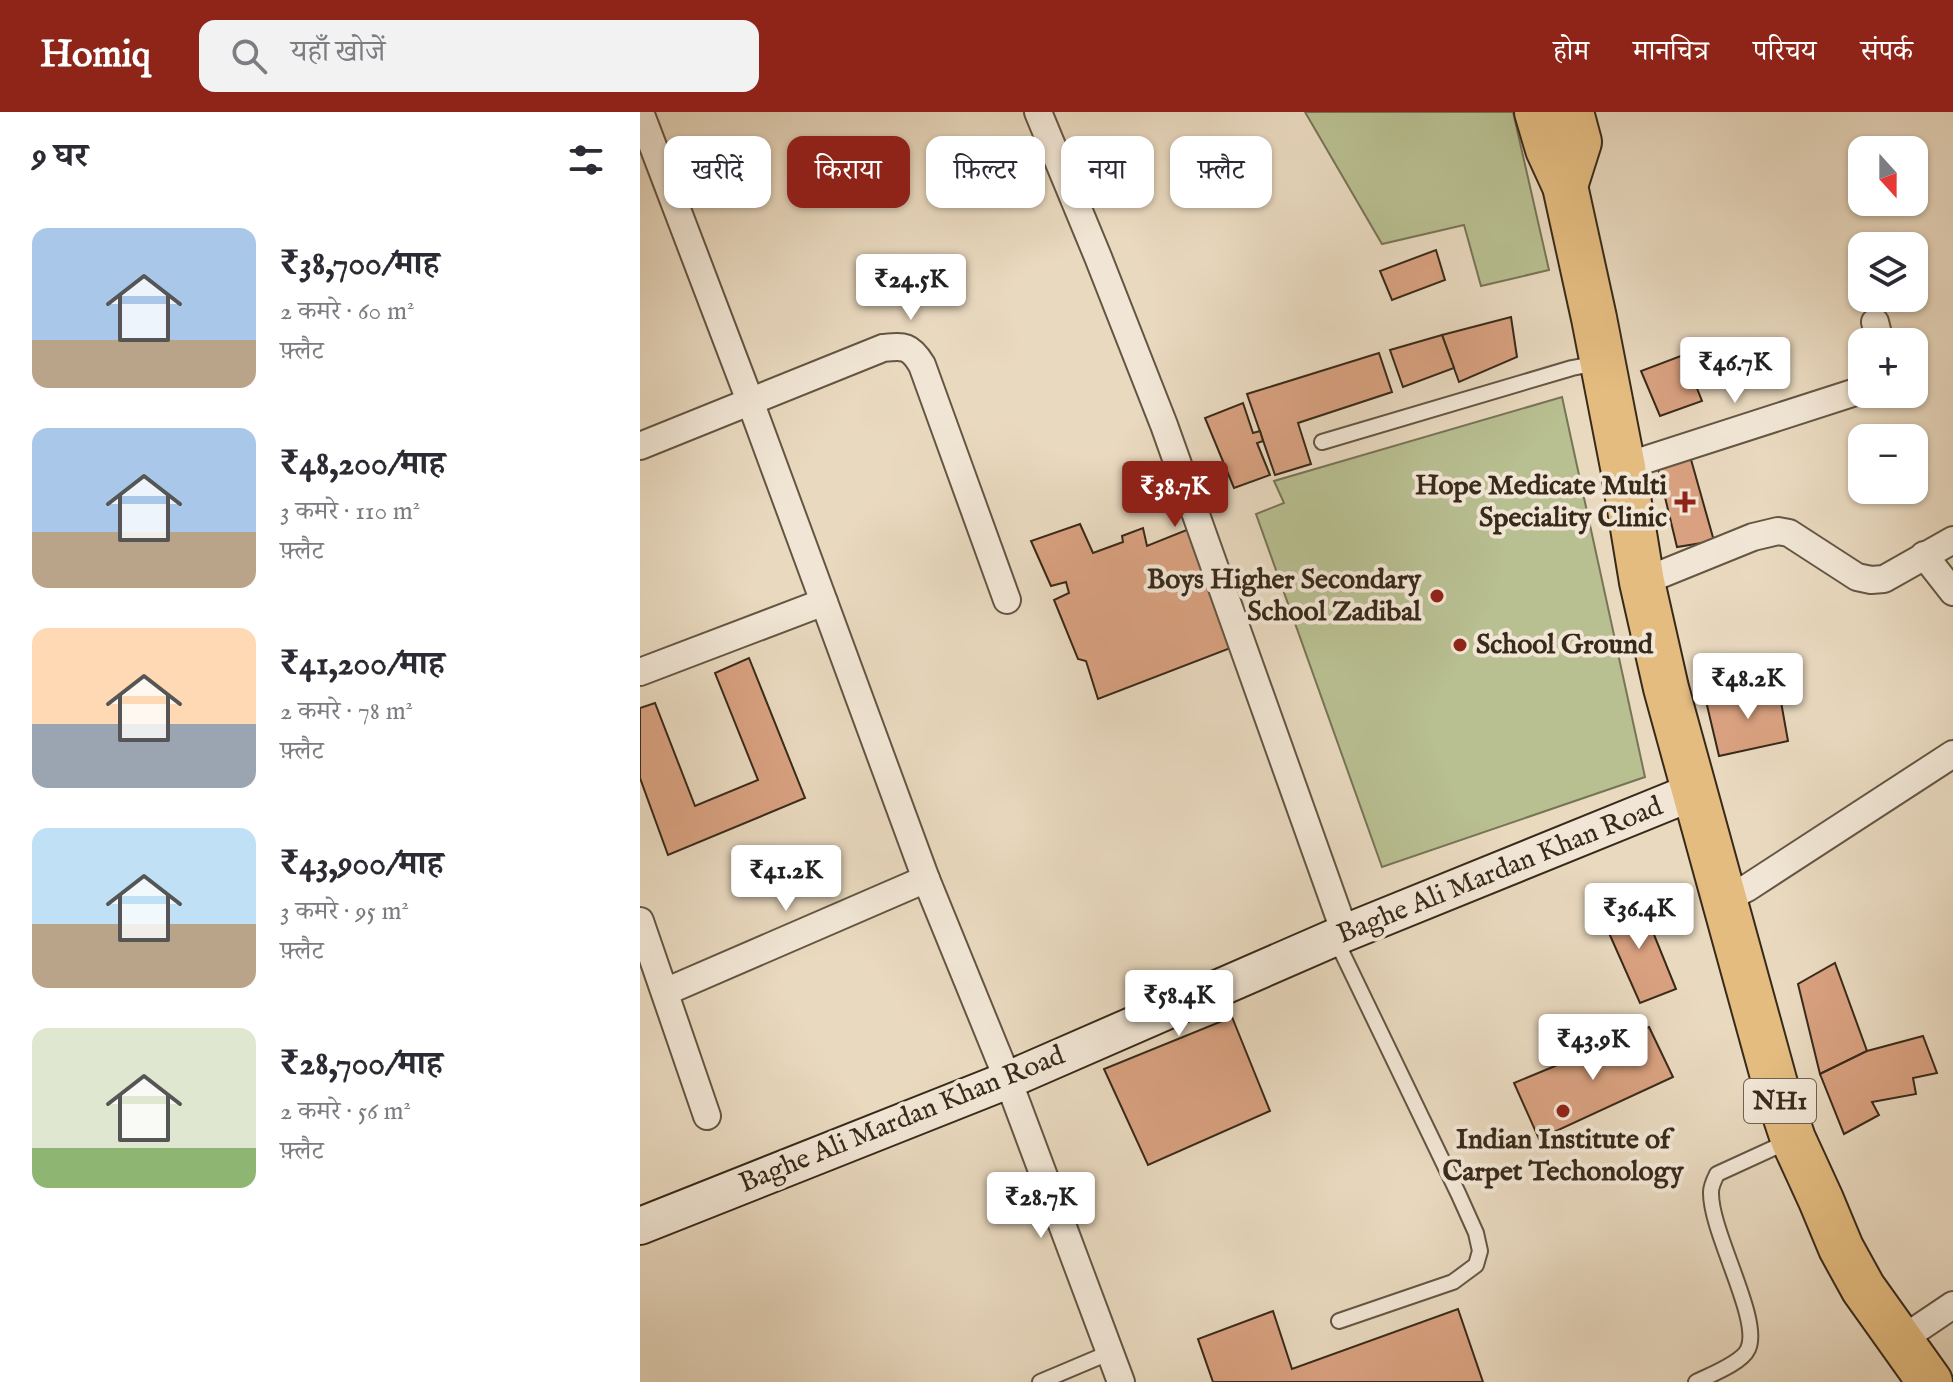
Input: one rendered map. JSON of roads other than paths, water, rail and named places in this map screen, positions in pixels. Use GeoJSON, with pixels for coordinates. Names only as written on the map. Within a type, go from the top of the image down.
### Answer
{"type":"FeatureCollection","features":[{"type":"Feature","properties":{"kind":"highway","name":"NH1"},"geometry":{"type":"LineString","coordinates":[[1537,112],[1548,149],[1565,186],[1623,467],[1642,582],[1666,688],[1777,1091],[1793,1139],[1841,1248],[1863,1288],[1930,1382]]}},
{"type":"Feature","properties":{"kind":"highway","name":"NH1"},"geometry":{"type":"LineString","coordinates":[[1565,186],[1579,142],[1571,112]]}},
{"type":"Feature","properties":{"kind":"main road","name":"Baghe Ali Mardan Khan Road"},"geometry":{"type":"LineString","coordinates":[[640,1226],[1008,1080],[1340,935],[1695,791]]}},
{"type":"Feature","properties":{"kind":"street"},"geometry":{"type":"LineString","coordinates":[[640,112],[926,879],[1008,1080],[1121,1382]]}},
{"type":"Feature","properties":{"kind":"street"},"geometry":{"type":"LineString","coordinates":[[1038,112],[1164,425],[1340,935]]}},
{"type":"Feature","properties":{"kind":"street"},"geometry":{"type":"LineString","coordinates":[[640,446],[883,348],[902,346],[915,352],[922,365],[1007,600]]}},
{"type":"Feature","properties":{"kind":"street"},"geometry":{"type":"LineString","coordinates":[[1623,467],[1848,395]]}},
{"type":"Feature","properties":{"kind":"street"},"geometry":{"type":"LineString","coordinates":[[1642,582],[1753,537],[1778,531],[1789,533],[1857,577],[1871,580],[1884,579],[1953,540]]}},
{"type":"Feature","properties":{"kind":"street"},"geometry":{"type":"LineString","coordinates":[[1924,555],[1953,592]]}},
{"type":"Feature","properties":{"kind":"street"},"geometry":{"type":"LineString","coordinates":[[640,672],[824,602]]}},
{"type":"Feature","properties":{"kind":"street"},"geometry":{"type":"LineString","coordinates":[[1724,900],[1953,754]]}},
{"type":"Feature","properties":{"kind":"street"},"geometry":{"type":"LineString","coordinates":[[665,992],[926,879]]}},
{"type":"Feature","properties":{"kind":"street"},"geometry":{"type":"LineString","coordinates":[[640,921],[707,1116]]}},
{"type":"Feature","properties":{"kind":"street"},"geometry":{"type":"LineString","coordinates":[[1901,1340],[1953,1305]]}},
{"type":"Feature","properties":{"kind":"lane"},"geometry":{"type":"LineString","coordinates":[[1322,442],[1572,368],[1602,362]]}},
{"type":"Feature","properties":{"kind":"lane"},"geometry":{"type":"LineString","coordinates":[[1339,1321],[1453,1282],[1476,1265],[1480,1251],[1476,1233],[1340,935]]}},
{"type":"Feature","properties":{"kind":"lane"},"geometry":{"type":"LineString","coordinates":[[1696,1382],[1748,1351],[1751,1336],[1747,1315],[1714,1219],[1710,1189],[1717,1174],[1793,1139]]}},
{"type":"Feature","properties":{"kind":"lane"},"geometry":{"type":"LineString","coordinates":[[1040,1382],[1111,1352]]}},
{"type":"Feature","properties":{"kind":"place","name":"Hope Medicate Multi Speciality Clinic"},"geometry":{"type":"Point","coordinates":[1685,502]}},
{"type":"Feature","properties":{"kind":"place","name":"Boys Higher Secondary School Zadibal"},"geometry":{"type":"Point","coordinates":[1437,596]}},
{"type":"Feature","properties":{"kind":"place","name":"School Ground"},"geometry":{"type":"Point","coordinates":[1460,645]}},
{"type":"Feature","properties":{"kind":"place","name":"Indian Institute of Carpet Techonology"},"geometry":{"type":"Point","coordinates":[1563,1111]}}]}
